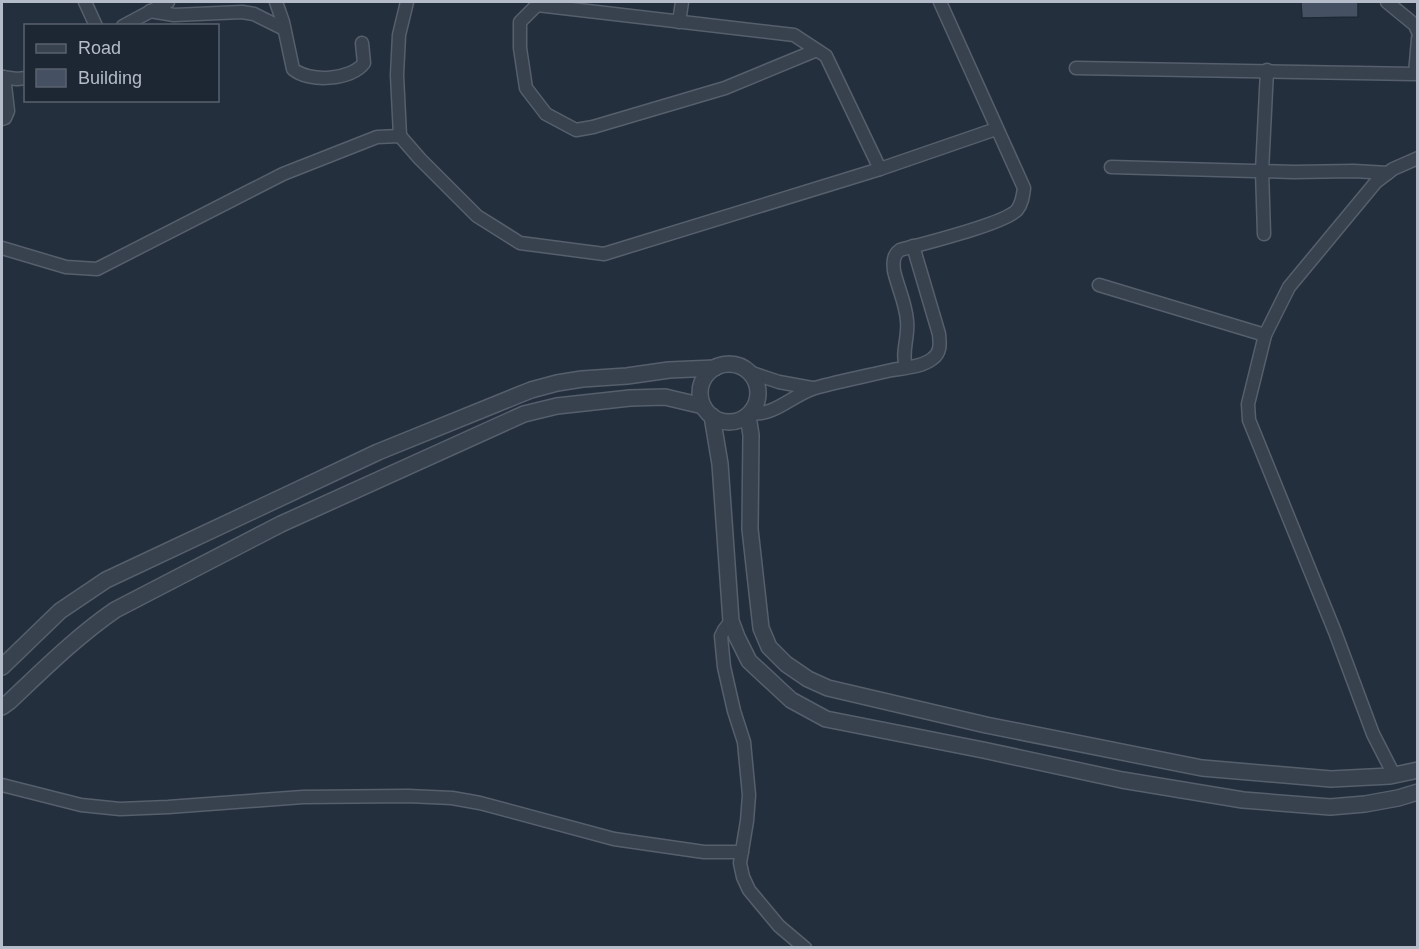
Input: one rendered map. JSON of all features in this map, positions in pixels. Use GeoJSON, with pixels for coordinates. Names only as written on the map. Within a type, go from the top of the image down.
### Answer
{"type":"FeatureCollection","features":[{"type":"Feature","properties":{"kind":"street"},"geometry":{"type":"LineString","coordinates":[[85,2],[95,24]]}},
{"type":"Feature","properties":{"kind":"street"},"geometry":{"type":"LineString","coordinates":[[127,24],[168,2]]}},
{"type":"Feature","properties":{"kind":"street"},"geometry":{"type":"LineString","coordinates":[[276,2],[293,69],[297,73],[332,78],[354,71],[364,63],[362,43]]}},
{"type":"Feature","properties":{"kind":"street"},"geometry":{"type":"LineString","coordinates":[[407,2],[399,35],[397,75],[400,136],[477,216],[520,243],[604,254],[880,169],[996,129]]}},
{"type":"Feature","properties":{"kind":"street"},"geometry":{"type":"LineString","coordinates":[[679,22],[682,2]]}},
{"type":"Feature","properties":{"kind":"street"},"geometry":{"type":"LineString","coordinates":[[906,367],[904,356],[907,321],[894,256],[900,250],[1001,219],[1016,211],[1022,201],[1024,188],[940,2]]}},
{"type":"Feature","properties":{"kind":"street"},"geometry":{"type":"LineString","coordinates":[[1387,2],[1415,25],[1418,32]]}},
{"type":"Feature","properties":{"kind":"street"},"geometry":{"type":"LineString","coordinates":[[817,50],[725,88],[576,130],[546,114],[526,88],[520,48],[520,22],[537,5],[794,35],[817,50],[826,56],[880,169]]}},
{"type":"Feature","properties":{"kind":"street"},"geometry":{"type":"LineString","coordinates":[[150,11],[174,15],[242,12],[254,14],[284,29]]}},
{"type":"Feature","properties":{"kind":"street"},"geometry":{"type":"LineString","coordinates":[[1076,68],[1415,74],[1418,39]]}},
{"type":"Feature","properties":{"kind":"street"},"geometry":{"type":"LineString","coordinates":[[1264,234],[1262,171],[1267,70]]}},
{"type":"Feature","properties":{"kind":"street"},"geometry":{"type":"LineString","coordinates":[[2,119],[8,111],[3,77],[24,78]]}},
{"type":"Feature","properties":{"kind":"street"},"geometry":{"type":"LineString","coordinates":[[2,248],[66,267],[97,269],[283,174],[376,137],[400,136]]}},
{"type":"Feature","properties":{"kind":"street"},"geometry":{"type":"LineString","coordinates":[[1394,775],[1372,734],[1335,632],[1249,420],[1248,404],[1265,335],[1288,287],[1376,182],[1393,169],[1418,158]]}},
{"type":"Feature","properties":{"kind":"street"},"geometry":{"type":"LineString","coordinates":[[1111,167],[1388,173]]}},
{"type":"Feature","properties":{"kind":"street"},"geometry":{"type":"LineString","coordinates":[[750,414],[766,413],[812,388],[906,367],[934,358],[939,352],[939,334],[913,246]]}},
{"type":"Feature","properties":{"kind":"street"},"geometry":{"type":"LineString","coordinates":[[1099,285],[1265,335]]}},
{"type":"Feature","properties":{"kind":"street"},"geometry":{"type":"LineString","coordinates":[[812,388],[779,382],[741,367],[724,365],[709,372],[700,392],[720,464],[731,621],[749,661],[791,700],[826,719],[1122,780],[1243,800],[1330,807],[1365,804],[1418,792]]}},
{"type":"Feature","properties":{"kind":"street"},"geometry":{"type":"LineString","coordinates":[[2,667],[60,611],[106,580],[378,452],[531,390],[557,383],[669,370],[715,368]]}},
{"type":"Feature","properties":{"kind":"street"},"geometry":{"type":"LineString","coordinates":[[2,707],[65,649],[115,610],[281,524],[524,414],[557,406],[630,398],[665,397],[707,411],[726,422],[741,420],[750,414],[757,403],[759,392],[756,381],[749,372]]}},
{"type":"Feature","properties":{"kind":"street"},"geometry":{"type":"LineString","coordinates":[[750,414],[750,529],[761,628],[770,647],[786,664],[808,679],[828,688],[986,725],[1202,768],[1331,779],[1394,775],[1418,770]]}},
{"type":"Feature","properties":{"kind":"street"},"geometry":{"type":"LineString","coordinates":[[731,621],[722,636],[724,667],[744,742],[748,795],[747,820],[740,863],[743,877],[749,890],[778,926],[805,948]]}},
{"type":"Feature","properties":{"kind":"street"},"geometry":{"type":"LineString","coordinates":[[2,785],[81,805],[120,809],[303,797],[452,798],[480,803],[615,839],[704,852],[742,852]]}},
{"type":"Feature","properties":{"kind":"building"},"geometry":{"type":"Polygon","coordinates":[[[1301,2],[1358,2],[1358,17],[1302,18],[1301,2]]]}}]}
